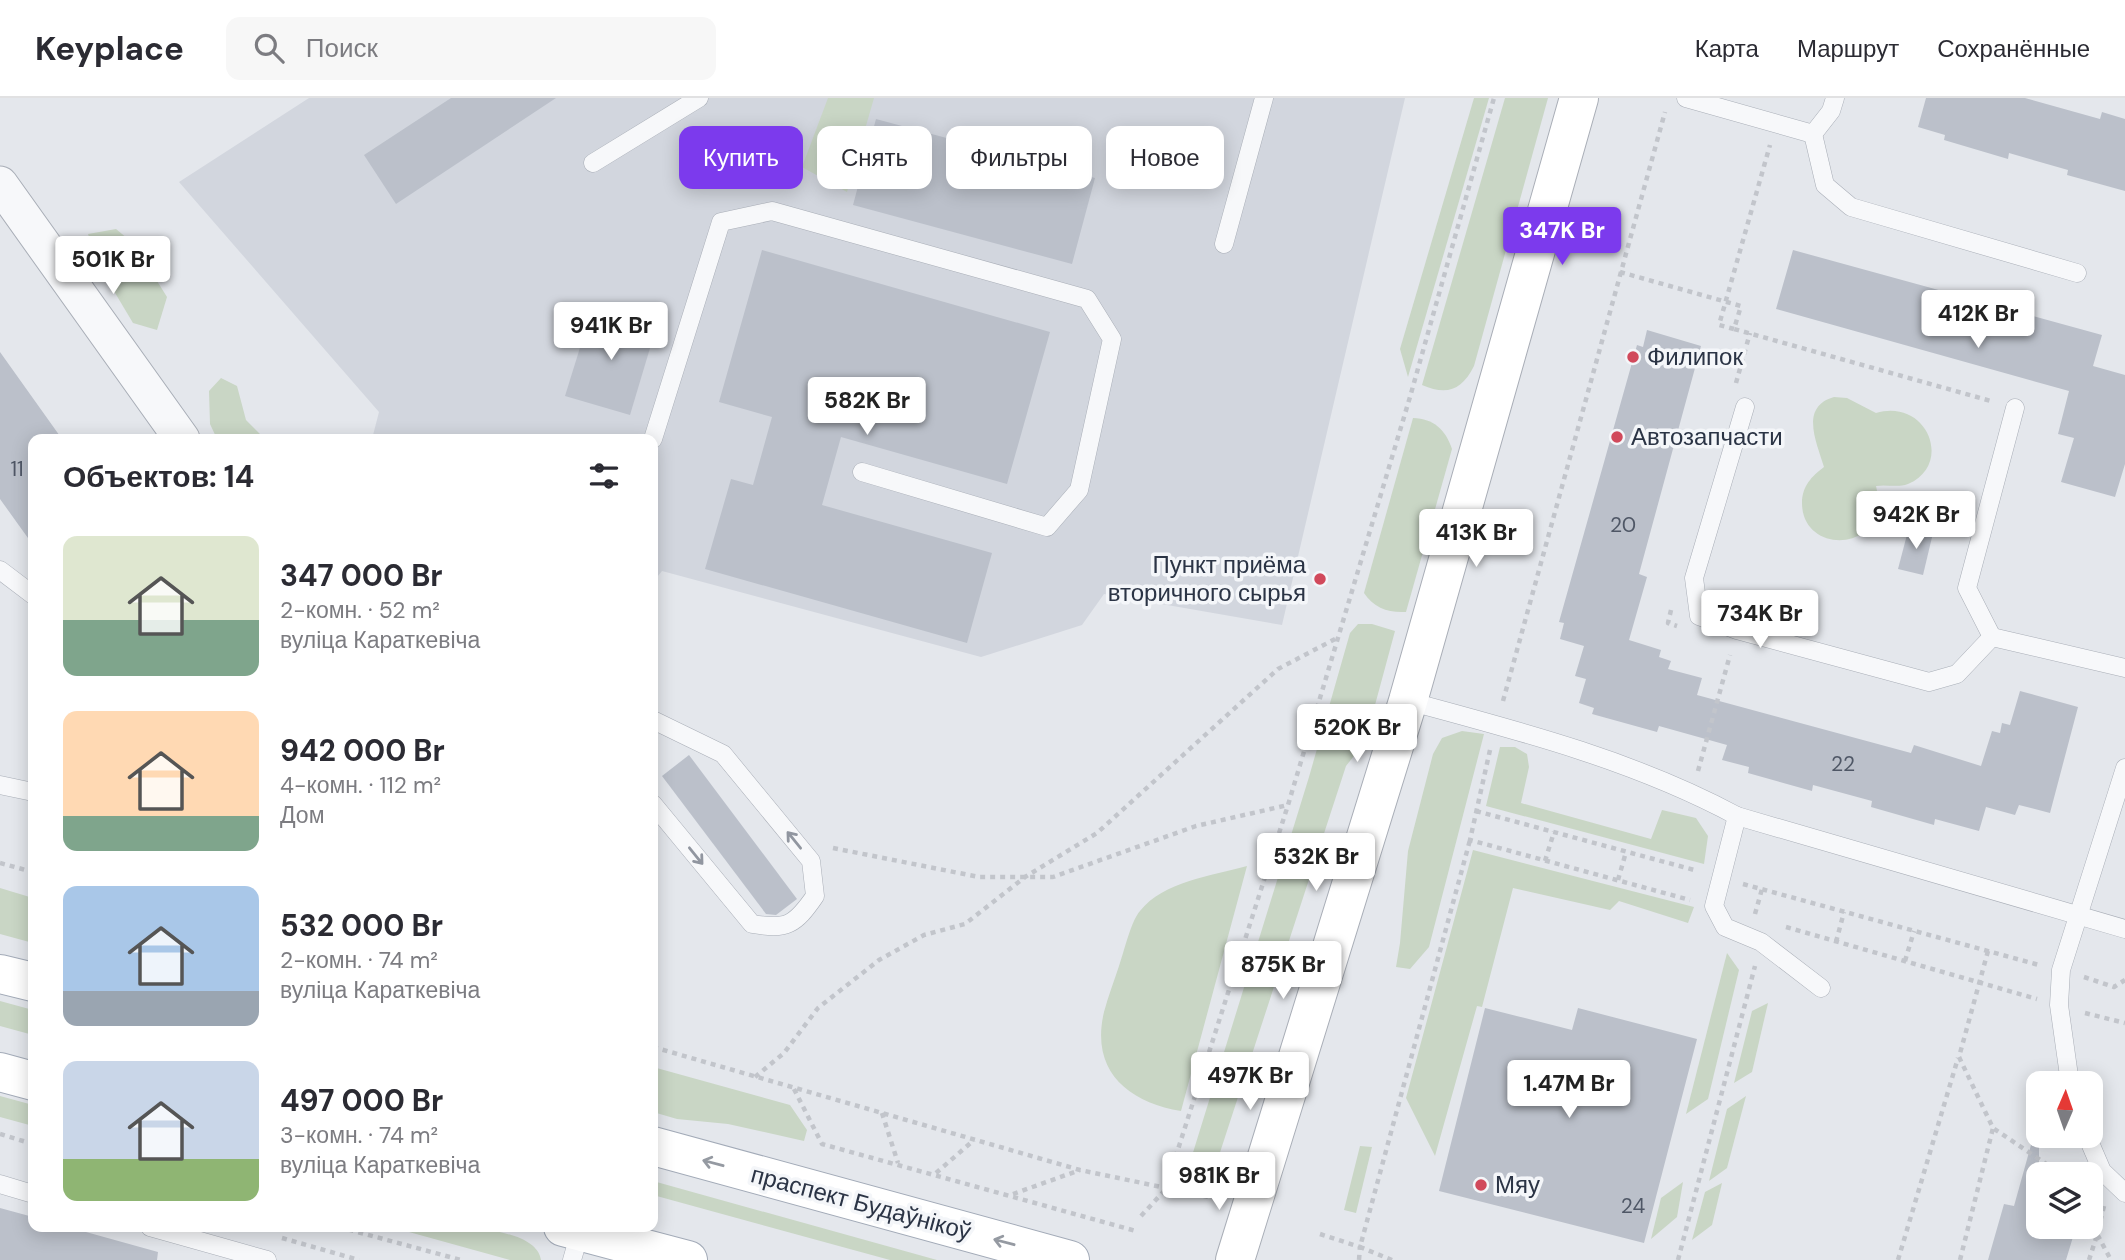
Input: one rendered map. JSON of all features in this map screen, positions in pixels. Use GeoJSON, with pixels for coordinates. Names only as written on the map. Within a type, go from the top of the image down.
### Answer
{"type":"FeatureCollection","features":[{"type":"Feature","properties":{"kind":"street"},"geometry":{"type":"LineString","coordinates":[[1236,1260],[1408,701],[1579,98]]}},
{"type":"Feature","properties":{"kind":"street"},"geometry":{"type":"LineString","coordinates":[[0,184],[178,434]]}},
{"type":"Feature","properties":{"kind":"street"},"geometry":{"type":"LineString","coordinates":[[0,974],[28,981]]}},
{"type":"Feature","properties":{"kind":"street"},"geometry":{"type":"LineString","coordinates":[[0,1072],[28,1080]]}},
{"type":"Feature","properties":{"kind":"street","name":"праспект Будаўнікоў"},"geometry":{"type":"LineString","coordinates":[[658,1147],[1070,1260]]}},
{"type":"Feature","properties":{"kind":"street"},"geometry":{"type":"LineString","coordinates":[[571,1239],[688,1260]]}},
{"type":"Feature","properties":{"kind":"lane"},"geometry":{"type":"LineString","coordinates":[[593,163],[699,98]]}},
{"type":"Feature","properties":{"kind":"lane"},"geometry":{"type":"LineString","coordinates":[[1224,244],[1264,98]]}},
{"type":"Feature","properties":{"kind":"lane"},"geometry":{"type":"LineString","coordinates":[[1686,98],[1813,134]]}},
{"type":"Feature","properties":{"kind":"lane"},"geometry":{"type":"LineString","coordinates":[[1813,134],[1831,111],[1835,98]]}},
{"type":"Feature","properties":{"kind":"lane"},"geometry":{"type":"LineString","coordinates":[[1813,134],[1825,186],[1851,207],[2077,273]]}},
{"type":"Feature","properties":{"kind":"lane"},"geometry":{"type":"LineString","coordinates":[[655,434],[721,222],[772,211],[1087,299],[1112,339],[1079,490],[1047,527],[862,472]]}},
{"type":"Feature","properties":{"kind":"lane"},"geometry":{"type":"LineString","coordinates":[[1745,407],[1693,578],[1699,616],[1737,630],[1929,682],[1957,674],[1992,637]]}},
{"type":"Feature","properties":{"kind":"lane"},"geometry":{"type":"LineString","coordinates":[[2015,408],[1967,589],[1992,637],[2125,668]]}},
{"type":"Feature","properties":{"kind":"lane"},"geometry":{"type":"LineString","coordinates":[[0,570],[28,591]]}},
{"type":"Feature","properties":{"kind":"lane"},"geometry":{"type":"LineString","coordinates":[[1408,701],[1497,725],[1634,769],[1692,792],[1737,816],[2125,929]]}},
{"type":"Feature","properties":{"kind":"lane"},"geometry":{"type":"LineString","coordinates":[[658,722],[723,754],[811,862],[815,896],[799,919],[777,928],[752,924],[658,810]]}},
{"type":"Feature","properties":{"kind":"lane"},"geometry":{"type":"LineString","coordinates":[[2068,1071],[2059,1005],[2061,970],[2125,768]]}},
{"type":"Feature","properties":{"kind":"lane"},"geometry":{"type":"LineString","coordinates":[[0,785],[28,791]]}},
{"type":"Feature","properties":{"kind":"lane"},"geometry":{"type":"LineString","coordinates":[[1737,816],[1714,906],[1725,927],[1761,942],[1821,988]]}},
{"type":"Feature","properties":{"kind":"lane"},"geometry":{"type":"LineString","coordinates":[[2092,1148],[2102,1171],[2125,1193]]}},
{"type":"Feature","properties":{"kind":"lane"},"geometry":{"type":"LineString","coordinates":[[0,1184],[28,1192]]}},
{"type":"Feature","properties":{"kind":"lane"},"geometry":{"type":"LineString","coordinates":[[168,1232],[267,1260]]}},
{"type":"Feature","properties":{"kind":"path"},"geometry":{"type":"LineString","coordinates":[[1141,1216],[1165,1190],[1288,804],[1494,98]]}},
{"type":"Feature","properties":{"kind":"path"},"geometry":{"type":"LineString","coordinates":[[1665,111],[1497,725],[1476,811],[2061,970],[2114,987],[2125,980]]}},
{"type":"Feature","properties":{"kind":"path"},"geometry":{"type":"LineString","coordinates":[[1776,124],[1719,325],[2015,408]]}},
{"type":"Feature","properties":{"kind":"path"},"geometry":{"type":"LineString","coordinates":[[1620,272],[1741,306],[1734,329]]}},
{"type":"Feature","properties":{"kind":"path"},"geometry":{"type":"LineString","coordinates":[[1692,792],[1737,630]]}},
{"type":"Feature","properties":{"kind":"path"},"geometry":{"type":"LineString","coordinates":[[755,1077],[784,1053],[818,1008],[879,960],[924,935],[965,924],[1026,877],[1097,833],[1278,668],[1338,637]]}},
{"type":"Feature","properties":{"kind":"path"},"geometry":{"type":"LineString","coordinates":[[794,841],[979,877],[1053,877],[1196,826],[1288,804]]}},
{"type":"Feature","properties":{"kind":"path"},"geometry":{"type":"LineString","coordinates":[[1545,860],[1554,832]]}},
{"type":"Feature","properties":{"kind":"path"},"geometry":{"type":"LineString","coordinates":[[1359,1260],[1360,1247],[1470,840]]}},
{"type":"Feature","properties":{"kind":"path"},"geometry":{"type":"LineString","coordinates":[[1618,880],[1626,852]]}},
{"type":"Feature","properties":{"kind":"path"},"geometry":{"type":"LineString","coordinates":[[0,863],[28,871]]}},
{"type":"Feature","properties":{"kind":"path"},"geometry":{"type":"LineString","coordinates":[[1678,1260],[1761,942],[1754,918],[1762,889]]}},
{"type":"Feature","properties":{"kind":"path"},"geometry":{"type":"LineString","coordinates":[[1836,942],[1844,912]]}},
{"type":"Feature","properties":{"kind":"path"},"geometry":{"type":"LineString","coordinates":[[1905,961],[1914,931]]}},
{"type":"Feature","properties":{"kind":"path"},"geometry":{"type":"LineString","coordinates":[[1898,1260],[1987,951]]}},
{"type":"Feature","properties":{"kind":"path"},"geometry":{"type":"LineString","coordinates":[[658,1048],[1080,1170],[1165,1190],[1209,1197]]}},
{"type":"Feature","properties":{"kind":"path"},"geometry":{"type":"LineString","coordinates":[[1958,1057],[1993,1128],[2044,1162]]}},
{"type":"Feature","properties":{"kind":"path"},"geometry":{"type":"LineString","coordinates":[[794,1088],[822,1144],[1136,1231]]}},
{"type":"Feature","properties":{"kind":"path"},"geometry":{"type":"LineString","coordinates":[[882,1113],[898,1164]]}},
{"type":"Feature","properties":{"kind":"path"},"geometry":{"type":"LineString","coordinates":[[1959,1260],[1993,1128]]}},
{"type":"Feature","properties":{"kind":"path"},"geometry":{"type":"LineString","coordinates":[[0,1135],[28,1142]]}},
{"type":"Feature","properties":{"kind":"path"},"geometry":{"type":"LineString","coordinates":[[935,1174],[974,1140]]}},
{"type":"Feature","properties":{"kind":"path"},"geometry":{"type":"LineString","coordinates":[[1012,1195],[1080,1170]]}},
{"type":"Feature","properties":{"kind":"path"},"geometry":{"type":"LineString","coordinates":[[357,1232],[461,1260]]}},
{"type":"Feature","properties":{"kind":"path"},"geometry":{"type":"LineString","coordinates":[[1320,1234],[1392,1260]]}},
{"type":"Feature","properties":{"kind":"path"},"geometry":{"type":"LineString","coordinates":[[280,1238],[359,1260]]}},
{"type":"Feature","properties":{"kind":"path"},"geometry":{"type":"LineString","coordinates":[[2089,1260],[2095,1239]]}},
{"type":"Feature","properties":{"kind":"path"},"geometry":{"type":"LineString","coordinates":[[2100,1239],[2111,1260]]}},
{"type":"Feature","properties":{"kind":"shaded area"},"geometry":{"type":"Polygon","coordinates":[[[309,98],[1405,98],[1282,625],[1104,594],[1082,625],[981,657],[662,571],[658,576],[658,434],[373,434],[379,412],[179,182],[309,98]]]}},
{"type":"Feature","properties":{"kind":"green space"},"geometry":{"type":"Polygon","coordinates":[[[828,98],[874,98],[866,126],[817,126],[828,98]]]}},
{"type":"Feature","properties":{"kind":"green space"},"geometry":{"type":"Polygon","coordinates":[[[1474,98],[1489,98],[1408,377],[1400,349],[1474,98]]]}},
{"type":"Feature","properties":{"kind":"green space"},"geometry":{"type":"Polygon","coordinates":[[[1505,98],[1548,98],[1474,366],[1459,385],[1453,389],[1439,390],[1422,385],[1505,98]]]}},
{"type":"Feature","properties":{"kind":"green space"},"geometry":{"type":"Polygon","coordinates":[[[817,127],[817,175],[803,168],[817,127]]]}},
{"type":"Feature","properties":{"kind":"green space"},"geometry":{"type":"Polygon","coordinates":[[[116,229],[134,244],[167,297],[157,330],[133,323],[99,266],[88,234],[116,229]]]}},
{"type":"Feature","properties":{"kind":"green space"},"geometry":{"type":"Polygon","coordinates":[[[221,378],[237,386],[246,420],[260,434],[215,434],[210,424],[209,391],[221,378]]]}},
{"type":"Feature","properties":{"kind":"green space"},"geometry":{"type":"Polygon","coordinates":[[[1834,397],[1847,398],[1876,413],[1894,411],[1909,415],[1921,424],[1932,449],[1930,462],[1922,475],[1900,486],[1876,486],[1877,508],[1871,525],[1860,535],[1845,540],[1830,539],[1816,533],[1806,521],[1802,503],[1808,482],[1824,467],[1813,427],[1814,417],[1823,402],[1834,397]]]}},
{"type":"Feature","properties":{"kind":"green space"},"geometry":{"type":"Polygon","coordinates":[[[1413,418],[1427,420],[1438,426],[1452,449],[1406,612],[1393,612],[1377,606],[1364,593],[1413,418]]]}},
{"type":"Feature","properties":{"kind":"green space"},"geometry":{"type":"Polygon","coordinates":[[[1358,624],[1372,624],[1395,631],[1365,742],[1346,766],[1211,1180],[1187,1172],[1309,777],[1350,633],[1358,624]]]}},
{"type":"Feature","properties":{"kind":"green space"},"geometry":{"type":"Polygon","coordinates":[[[1462,731],[1484,734],[1429,947],[1410,969],[1396,967],[1408,851],[1433,754],[1442,738],[1462,731]]]}},
{"type":"Feature","properties":{"kind":"green space"},"geometry":{"type":"Polygon","coordinates":[[[1500,747],[1515,747],[1527,754],[1529,767],[1521,803],[1651,839],[1662,810],[1696,818],[1708,836],[1704,864],[1486,806],[1500,747]]]}},
{"type":"Feature","properties":{"kind":"green space"},"geometry":{"type":"Polygon","coordinates":[[[1473,850],[1694,907],[1688,923],[1619,901],[1610,910],[1513,888],[1482,1007],[1477,1006],[1435,1156],[1406,1098],[1473,850]]]}},
{"type":"Feature","properties":{"kind":"green space"},"geometry":{"type":"Polygon","coordinates":[[[1247,866],[1181,1111],[1162,1107],[1130,1091],[1117,1080],[1108,1067],[1103,1051],[1101,1033],[1104,1012],[1128,937],[1140,911],[1162,893],[1189,881],[1247,866]]]}},
{"type":"Feature","properties":{"kind":"green space"},"geometry":{"type":"Polygon","coordinates":[[[0,888],[28,896],[28,942],[0,934],[0,888]]]}},
{"type":"Feature","properties":{"kind":"green space"},"geometry":{"type":"Polygon","coordinates":[[[1727,953],[1739,970],[1708,1099],[1686,1114],[1727,953]]]}},
{"type":"Feature","properties":{"kind":"green space"},"geometry":{"type":"Polygon","coordinates":[[[0,1001],[28,1009],[28,1034],[0,1026],[0,1001]]]}},
{"type":"Feature","properties":{"kind":"green space"},"geometry":{"type":"Polygon","coordinates":[[[1768,1003],[1752,1072],[1734,1083],[1752,1011],[1768,1003]]]}},
{"type":"Feature","properties":{"kind":"green space"},"geometry":{"type":"Polygon","coordinates":[[[658,1068],[790,1105],[807,1130],[804,1141],[728,1124],[677,1119],[658,1113],[658,1068]]]}},
{"type":"Feature","properties":{"kind":"green space"},"geometry":{"type":"Polygon","coordinates":[[[0,1096],[28,1104],[28,1125],[0,1117],[0,1096]]]}},
{"type":"Feature","properties":{"kind":"green space"},"geometry":{"type":"Polygon","coordinates":[[[1746,1096],[1727,1168],[1709,1181],[1727,1109],[1746,1096]]]}},
{"type":"Feature","properties":{"kind":"green space"},"geometry":{"type":"Polygon","coordinates":[[[1360,1146],[1372,1147],[1356,1213],[1344,1210],[1360,1146]]]}},
{"type":"Feature","properties":{"kind":"green space"},"geometry":{"type":"Polygon","coordinates":[[[658,1182],[937,1260],[890,1260],[658,1196],[658,1182]]]}},
{"type":"Feature","properties":{"kind":"green space"},"geometry":{"type":"Polygon","coordinates":[[[1683,1182],[1677,1217],[1651,1239],[1661,1198],[1683,1182]]]}},
{"type":"Feature","properties":{"kind":"green space"},"geometry":{"type":"Polygon","coordinates":[[[1722,1183],[1712,1225],[1692,1240],[1705,1192],[1722,1183]]]}},
{"type":"Feature","properties":{"kind":"green space"},"geometry":{"type":"Polygon","coordinates":[[[409,1232],[499,1232],[519,1238],[534,1247],[541,1260],[510,1260],[409,1232]]]}},
{"type":"Feature","properties":{"kind":"building"},"geometry":{"type":"Polygon","coordinates":[[[451,98],[556,98],[396,204],[364,155],[451,98]]]}},
{"type":"Feature","properties":{"kind":"building"},"geometry":{"type":"Polygon","coordinates":[[[1926,98],[2025,98],[2100,119],[2102,112],[2125,119],[2125,191],[2067,175],[2068,170],[2009,153],[2008,159],[1944,140],[1945,135],[1918,127],[1926,98]]]}},
{"type":"Feature","properties":{"kind":"building"},"geometry":{"type":"Polygon","coordinates":[[[876,119],[902,126],[874,126],[876,119]]]}},
{"type":"Feature","properties":{"kind":"building"},"geometry":{"type":"Polygon","coordinates":[[[932,134],[946,138],[946,189],[1092,189],[1092,177],[1095,178],[1072,264],[853,205],[857,189],[932,189],[932,134]]]}},
{"type":"Feature","properties":{"kind":"building"},"geometry":{"type":"Polygon","coordinates":[[[762,250],[1050,332],[1007,484],[841,437],[822,505],[992,553],[967,643],[705,569],[731,479],[753,485],[772,417],[719,402],[762,250]]]}},
{"type":"Feature","properties":{"kind":"building"},"geometry":{"type":"Polygon","coordinates":[[[1793,250],[2102,335],[2093,366],[2125,375],[2125,464],[2115,497],[2061,482],[2074,438],[2058,434],[2069,391],[1776,309],[1793,250]]]}},
{"type":"Feature","properties":{"kind":"building"},"geometry":{"type":"Polygon","coordinates":[[[592,309],[656,328],[630,415],[565,396],[592,309]]]}},
{"type":"Feature","properties":{"kind":"building"},"geometry":{"type":"Polygon","coordinates":[[[1647,330],[1701,346],[1639,574],[1647,577],[1629,640],[1661,650],[1659,657],[1671,661],[1668,669],[1702,678],[1697,695],[1911,753],[1914,745],[1981,766],[1992,731],[2000,733],[2002,723],[2010,725],[2020,691],[2078,707],[2050,813],[2019,805],[2015,815],[1986,807],[1979,831],[1935,819],[1934,825],[1871,807],[1872,801],[1813,785],[1812,791],[1748,773],[1749,767],[1722,760],[1727,745],[1659,726],[1657,732],[1592,714],[1594,708],[1579,703],[1586,679],[1575,676],[1584,646],[1560,639],[1564,623],[1559,622],[1637,345],[1643,347],[1647,330]]]}},
{"type":"Feature","properties":{"kind":"building"},"geometry":{"type":"Polygon","coordinates":[[[0,352],[58,434],[28,434],[28,538],[0,499],[0,352]]]}},
{"type":"Feature","properties":{"kind":"building"},"geometry":{"type":"Polygon","coordinates":[[[1909,527],[1933,533],[1923,575],[1898,569],[1909,527]]]}},
{"type":"Feature","properties":{"kind":"building"},"geometry":{"type":"Polygon","coordinates":[[[689,755],[797,899],[776,915],[766,914],[662,776],[689,755]]]}},
{"type":"Feature","properties":{"kind":"building"},"geometry":{"type":"Polygon","coordinates":[[[1485,1008],[1572,1030],[1578,1008],[1697,1039],[1644,1243],[1439,1191],[1485,1008]]]}},
{"type":"Feature","properties":{"kind":"building"},"geometry":{"type":"Polygon","coordinates":[[[2030,1148],[2039,1148],[2039,1162],[2026,1162],[2030,1148]]]}},
{"type":"Feature","properties":{"kind":"building"},"geometry":{"type":"Polygon","coordinates":[[[2026,1163],[2026,1239],[2072,1239],[2066,1260],[1988,1260],[2004,1204],[2014,1206],[2026,1163]]]}},
{"type":"Feature","properties":{"kind":"building"},"geometry":{"type":"Polygon","coordinates":[[[0,1208],[28,1216],[28,1232],[86,1232],[158,1252],[157,1260],[0,1260],[0,1208]]]}},
{"type":"Feature","properties":{"kind":"place","name":"Филипок"},"geometry":{"type":"Point","coordinates":[1633,357]}},
{"type":"Feature","properties":{"kind":"place","name":"Автозапчасти"},"geometry":{"type":"Point","coordinates":[1617,437]}},
{"type":"Feature","properties":{"kind":"place","name":"Пункт приёма вторичного сырья"},"geometry":{"type":"Point","coordinates":[1320,579]}},
{"type":"Feature","properties":{"kind":"place","name":"Мяу"},"geometry":{"type":"Point","coordinates":[1481,1185]}}]}
